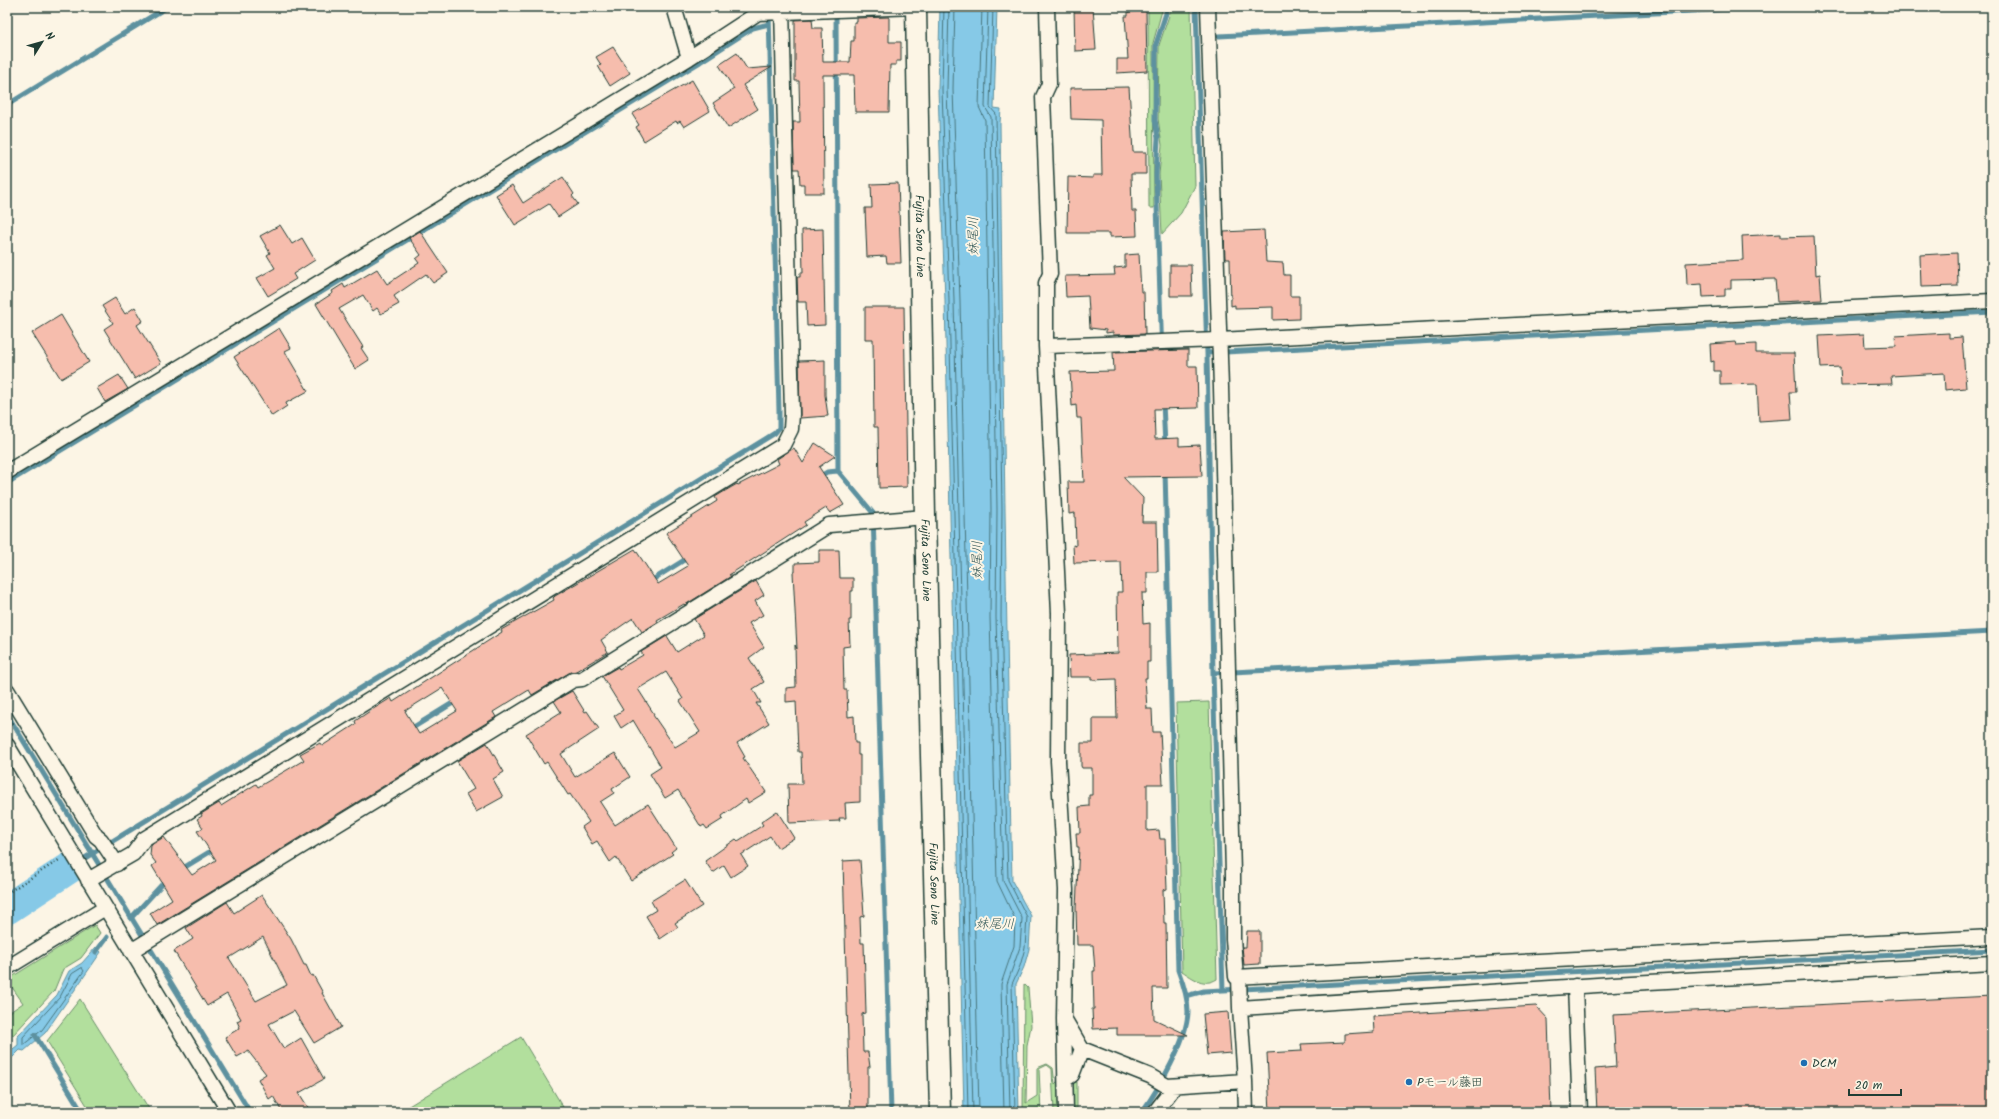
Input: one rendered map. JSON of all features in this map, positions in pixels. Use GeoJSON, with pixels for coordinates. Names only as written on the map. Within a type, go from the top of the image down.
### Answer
{"type":"FeatureCollection","features":[{"type":"Feature","properties":{"kind":"main road","name":"Fujita Seno Line"},"geometry":{"type":"LineString","coordinates":[[916,7],[925,517],[940,1112]]}},
{"type":"Feature","properties":{"kind":"street"},"geometry":{"type":"LineString","coordinates":[[674,7],[689,58]]}},
{"type":"Feature","properties":{"kind":"street"},"geometry":{"type":"LineString","coordinates":[[7,472],[689,58],[758,13],[776,11],[916,7]]}},
{"type":"Feature","properties":{"kind":"street"},"geometry":{"type":"LineString","coordinates":[[1047,7],[1049,84],[1043,97],[1050,274],[1046,283],[1046,346],[1058,605],[1058,761],[1066,890],[1064,1019],[1066,1112]]}},
{"type":"Feature","properties":{"kind":"street"},"geometry":{"type":"LineString","coordinates":[[1208,7],[1214,345],[1234,874],[1233,939],[1236,977],[1239,980],[1246,1112]]}},
{"type":"Feature","properties":{"kind":"street"},"geometry":{"type":"LineString","coordinates":[[93,878],[112,861],[133,854],[144,838],[784,445],[791,429],[792,414],[776,11]]}},
{"type":"Feature","properties":{"kind":"street"},"geometry":{"type":"LineString","coordinates":[[1046,346],[1162,341],[1214,345],[1992,301]]}},
{"type":"Feature","properties":{"kind":"street"},"geometry":{"type":"LineString","coordinates":[[135,948],[573,680],[582,679],[829,525],[925,517]]}},
{"type":"Feature","properties":{"kind":"street"},"geometry":{"type":"LineString","coordinates":[[7,690],[112,861]]}},
{"type":"Feature","properties":{"kind":"street"},"geometry":{"type":"LineString","coordinates":[[7,746],[72,853],[93,878],[105,908],[135,948],[229,1112]]}},
{"type":"Feature","properties":{"kind":"street"},"geometry":{"type":"LineString","coordinates":[[7,968],[105,908]]}},
{"type":"Feature","properties":{"kind":"street"},"geometry":{"type":"LineString","coordinates":[[1239,980],[1992,938]]}},
{"type":"Feature","properties":{"kind":"street"},"geometry":{"type":"LineString","coordinates":[[1240,1002],[1575,986],[1992,963]]}},
{"type":"Feature","properties":{"kind":"street"},"geometry":{"type":"LineString","coordinates":[[1575,986],[1580,1112]]}},
{"type":"Feature","properties":{"kind":"street"},"geometry":{"type":"LineString","coordinates":[[1064,1019],[1082,1049],[1171,1086],[1245,1080]]}},
{"type":"Feature","properties":{"kind":"street"},"geometry":{"type":"LineString","coordinates":[[1066,1079],[1072,1075],[1082,1049]]}},
{"type":"Feature","properties":{"kind":"street"},"geometry":{"type":"LineString","coordinates":[[1155,1112],[1171,1086]]}},
{"type":"Feature","properties":{"kind":"path"},"geometry":{"type":"LineString","coordinates":[[7,893],[72,853]]}},
{"type":"Feature","properties":{"kind":"green space"},"geometry":{"type":"Polygon","coordinates":[[[1148,7],[1163,7],[1153,43],[1154,208],[1149,208],[1148,7]]]}},
{"type":"Feature","properties":{"kind":"green space"},"geometry":{"type":"Polygon","coordinates":[[[1172,7],[1191,7],[1195,186],[1181,213],[1162,234],[1159,174],[1162,145],[1158,119],[1159,45],[1172,7]]]}},
{"type":"Feature","properties":{"kind":"green space"},"geometry":{"type":"Polygon","coordinates":[[[1209,702],[1217,979],[1203,982],[1182,971],[1176,703],[1209,702]]]}},
{"type":"Feature","properties":{"kind":"green space"},"geometry":{"type":"Polygon","coordinates":[[[95,925],[100,933],[81,958],[63,969],[54,991],[12,1036],[7,1029],[7,1014],[23,1003],[7,980],[95,925]]]}},
{"type":"Feature","properties":{"kind":"green space"},"geometry":{"type":"Polygon","coordinates":[[[1024,984],[1028,988],[1031,1026],[1027,1045],[1026,1103],[1037,1096],[1037,1068],[1047,1064],[1053,1068],[1055,1084],[1057,1082],[1058,1064],[1060,1064],[1060,1112],[1054,1112],[1052,1069],[1047,1065],[1039,1069],[1041,1112],[1023,1112],[1024,984]]]}},
{"type":"Feature","properties":{"kind":"green space"},"geometry":{"type":"Polygon","coordinates":[[[80,999],[151,1112],[91,1112],[47,1041],[80,999]]]}},
{"type":"Feature","properties":{"kind":"green space"},"geometry":{"type":"Polygon","coordinates":[[[521,1037],[563,1107],[555,1112],[399,1112],[521,1037]]]}},
{"type":"Feature","properties":{"kind":"green space"},"geometry":{"type":"Polygon","coordinates":[[[1077,1082],[1077,1112],[1071,1112],[1070,1083],[1077,1082]]]}},
{"type":"Feature","properties":{"kind":"water","name":"妹尾川"},"geometry":{"type":"Polygon","coordinates":[[[940,7],[997,7],[994,108],[1001,109],[1005,502],[1012,881],[1031,916],[1029,949],[1024,967],[1016,984],[1019,1112],[964,1112],[945,301],[938,89],[940,7]]]}},
{"type":"Feature","properties":{"kind":"water"},"geometry":{"type":"Polygon","coordinates":[[[96,947],[101,952],[45,1033],[24,1051],[20,1050],[7,1063],[7,1050],[9,1052],[18,1045],[18,1036],[57,995],[69,971],[82,963],[96,947]]]}},
{"type":"Feature","properties":{"kind":"building"},"geometry":{"type":"Polygon","coordinates":[[[1074,7],[1093,7],[1096,50],[1075,51],[1074,7]]]}},
{"type":"Feature","properties":{"kind":"building"},"geometry":{"type":"Polygon","coordinates":[[[1146,11],[1147,71],[1117,73],[1117,59],[1128,59],[1125,16],[1128,16],[1128,12],[1146,11]]]}},
{"type":"Feature","properties":{"kind":"building"},"geometry":{"type":"Polygon","coordinates":[[[889,17],[889,42],[901,42],[901,61],[896,61],[896,65],[890,65],[889,112],[855,112],[854,75],[823,75],[824,193],[804,193],[804,184],[800,184],[799,169],[794,169],[793,122],[800,122],[799,81],[795,81],[795,20],[812,19],[813,28],[822,28],[823,62],[850,62],[851,41],[854,41],[854,22],[857,22],[857,18],[889,17]]]}},
{"type":"Feature","properties":{"kind":"building"},"geometry":{"type":"Polygon","coordinates":[[[613,47],[630,73],[610,86],[598,66],[601,65],[596,57],[613,47]]]}},
{"type":"Feature","properties":{"kind":"building"},"geometry":{"type":"Polygon","coordinates":[[[737,53],[747,69],[772,67],[743,85],[758,109],[728,128],[713,103],[734,89],[719,65],[737,53]]]}},
{"type":"Feature","properties":{"kind":"building"},"geometry":{"type":"Polygon","coordinates":[[[692,80],[710,111],[684,127],[680,121],[677,123],[676,121],[644,141],[636,127],[639,125],[632,114],[692,80]]]}},
{"type":"Feature","properties":{"kind":"building"},"geometry":{"type":"Polygon","coordinates":[[[1129,87],[1133,152],[1146,152],[1146,174],[1131,174],[1132,211],[1136,211],[1137,236],[1110,237],[1110,233],[1067,233],[1068,177],[1093,178],[1093,175],[1102,175],[1101,120],[1071,119],[1070,88],[1129,87]]]}},
{"type":"Feature","properties":{"kind":"building"},"geometry":{"type":"Polygon","coordinates":[[[563,177],[574,194],[572,196],[578,204],[558,217],[549,204],[515,225],[496,195],[512,185],[523,203],[563,177]]]}},
{"type":"Feature","properties":{"kind":"building"},"geometry":{"type":"Polygon","coordinates":[[[898,183],[901,263],[887,263],[886,256],[867,257],[865,208],[872,208],[871,184],[898,183]]]}},
{"type":"Feature","properties":{"kind":"building"},"geometry":{"type":"Polygon","coordinates":[[[280,225],[292,244],[302,238],[315,260],[293,274],[296,279],[268,296],[257,278],[275,268],[267,255],[270,253],[260,236],[280,225]]]}},
{"type":"Feature","properties":{"kind":"building"},"geometry":{"type":"Polygon","coordinates":[[[823,229],[825,325],[807,326],[806,302],[798,302],[797,277],[800,277],[800,273],[803,273],[802,230],[823,229]]]}},
{"type":"Feature","properties":{"kind":"building"},"geometry":{"type":"Polygon","coordinates":[[[1264,230],[1266,262],[1283,263],[1284,275],[1290,275],[1290,296],[1299,296],[1299,319],[1273,320],[1273,307],[1235,308],[1235,305],[1231,306],[1230,259],[1225,259],[1224,232],[1264,230]]]}},
{"type":"Feature","properties":{"kind":"building"},"geometry":{"type":"Polygon","coordinates":[[[420,231],[448,273],[433,283],[426,274],[394,296],[399,304],[381,314],[377,308],[373,311],[363,295],[339,309],[363,347],[361,348],[369,360],[355,369],[316,304],[333,293],[332,291],[343,284],[345,288],[377,269],[387,284],[419,263],[416,259],[421,255],[409,238],[420,231]]]}},
{"type":"Feature","properties":{"kind":"building"},"geometry":{"type":"Polygon","coordinates":[[[1781,234],[1781,237],[1814,236],[1816,275],[1820,274],[1822,300],[1777,302],[1775,279],[1731,280],[1731,289],[1725,289],[1725,296],[1703,297],[1702,284],[1687,285],[1686,263],[1743,260],[1742,236],[1781,234]]]}},
{"type":"Feature","properties":{"kind":"building"},"geometry":{"type":"Polygon","coordinates":[[[1957,253],[1958,286],[1921,287],[1920,255],[1957,253]]]}},
{"type":"Feature","properties":{"kind":"building"},"geometry":{"type":"Polygon","coordinates":[[[1139,254],[1141,292],[1144,292],[1145,334],[1113,335],[1113,332],[1106,333],[1106,330],[1090,328],[1088,296],[1066,297],[1065,276],[1115,275],[1114,268],[1125,267],[1125,255],[1139,254]]]}},
{"type":"Feature","properties":{"kind":"building"},"geometry":{"type":"Polygon","coordinates":[[[1170,265],[1191,265],[1192,296],[1170,296],[1170,265]]]}},
{"type":"Feature","properties":{"kind":"building"},"geometry":{"type":"Polygon","coordinates":[[[115,298],[125,314],[135,307],[143,321],[137,325],[161,363],[135,379],[104,329],[113,323],[102,306],[115,298]]]}},
{"type":"Feature","properties":{"kind":"building"},"geometry":{"type":"Polygon","coordinates":[[[865,307],[904,307],[907,487],[879,488],[878,427],[874,427],[873,339],[865,339],[865,307]]]}},
{"type":"Feature","properties":{"kind":"building"},"geometry":{"type":"Polygon","coordinates":[[[61,315],[89,362],[61,379],[32,333],[61,315]]]}},
{"type":"Feature","properties":{"kind":"building"},"geometry":{"type":"Polygon","coordinates":[[[279,328],[291,348],[285,351],[308,391],[286,403],[287,406],[272,416],[234,357],[279,328]]]}},
{"type":"Feature","properties":{"kind":"building"},"geometry":{"type":"Polygon","coordinates":[[[1949,333],[1949,338],[1962,337],[1966,388],[1945,390],[1944,373],[1891,376],[1892,384],[1841,385],[1840,367],[1821,368],[1819,336],[1864,334],[1865,347],[1896,346],[1895,336],[1949,333]]]}},
{"type":"Feature","properties":{"kind":"building"},"geometry":{"type":"Polygon","coordinates":[[[1735,342],[1736,345],[1756,344],[1756,353],[1794,353],[1796,392],[1790,392],[1792,419],[1759,421],[1757,384],[1720,385],[1720,371],[1714,371],[1714,361],[1711,362],[1710,344],[1735,342]]]}},
{"type":"Feature","properties":{"kind":"building"},"geometry":{"type":"Polygon","coordinates":[[[1188,350],[1188,366],[1197,366],[1198,408],[1154,409],[1155,439],[1179,438],[1179,446],[1200,445],[1202,476],[1123,477],[1143,498],[1142,522],[1157,522],[1158,572],[1147,572],[1147,593],[1142,593],[1143,624],[1150,623],[1150,662],[1147,662],[1147,678],[1145,678],[1147,709],[1152,709],[1153,732],[1160,732],[1163,784],[1147,784],[1147,831],[1159,830],[1160,839],[1165,839],[1167,889],[1163,890],[1164,923],[1166,923],[1167,988],[1153,988],[1154,1019],[1188,1035],[1117,1035],[1117,1028],[1093,1029],[1093,971],[1095,971],[1093,945],[1077,945],[1076,908],[1079,847],[1077,847],[1076,833],[1080,833],[1079,807],[1089,806],[1089,795],[1092,795],[1092,768],[1082,768],[1081,766],[1081,743],[1093,743],[1093,718],[1117,718],[1116,679],[1091,680],[1091,677],[1070,677],[1069,655],[1118,653],[1117,592],[1122,592],[1121,562],[1074,563],[1073,545],[1076,546],[1075,513],[1069,514],[1068,482],[1084,482],[1081,418],[1077,418],[1076,405],[1072,406],[1070,372],[1114,371],[1113,352],[1188,350]]]}},
{"type":"Feature","properties":{"kind":"building"},"geometry":{"type":"Polygon","coordinates":[[[825,360],[825,395],[828,416],[800,418],[799,361],[825,360]]]}},
{"type":"Feature","properties":{"kind":"building"},"geometry":{"type":"Polygon","coordinates":[[[119,375],[128,389],[105,402],[97,388],[119,375]]]}},
{"type":"Feature","properties":{"kind":"building"},"geometry":{"type":"Polygon","coordinates":[[[815,443],[835,456],[819,467],[844,505],[830,513],[826,508],[804,522],[806,525],[729,575],[733,575],[685,605],[684,604],[657,620],[658,622],[642,632],[633,618],[601,640],[608,652],[532,695],[529,690],[493,712],[496,717],[157,925],[150,913],[172,899],[152,866],[156,863],[150,855],[151,845],[164,837],[192,875],[216,860],[197,831],[203,828],[197,819],[202,816],[201,814],[219,803],[221,806],[256,784],[258,787],[304,760],[300,754],[320,743],[322,746],[356,724],[355,721],[370,711],[391,698],[393,702],[502,632],[501,630],[554,600],[553,598],[555,596],[635,549],[658,584],[688,566],[666,533],[717,501],[715,497],[737,484],[738,485],[779,464],[777,459],[794,448],[803,463],[815,443]],[[442,688],[405,711],[419,734],[457,711],[442,688]]]}},
{"type":"Feature","properties":{"kind":"building"},"geometry":{"type":"Polygon","coordinates":[[[819,550],[839,550],[840,578],[853,578],[853,591],[851,591],[851,620],[849,620],[850,646],[843,647],[844,690],[847,690],[848,717],[854,716],[855,743],[858,743],[858,755],[860,755],[860,802],[845,803],[846,818],[839,818],[840,821],[789,823],[788,784],[802,784],[801,752],[798,752],[796,701],[786,702],[786,688],[796,687],[795,645],[797,649],[793,572],[795,572],[795,563],[819,562],[819,550]]]}},
{"type":"Feature","properties":{"kind":"building"},"geometry":{"type":"Polygon","coordinates":[[[756,581],[764,595],[755,601],[763,615],[749,623],[764,647],[749,658],[764,682],[753,689],[761,703],[756,703],[769,723],[737,743],[745,757],[743,758],[766,792],[748,803],[746,799],[722,816],[723,819],[707,829],[704,825],[701,827],[678,790],[665,798],[650,774],[661,767],[633,720],[621,728],[614,716],[623,710],[602,676],[618,667],[619,669],[643,655],[641,652],[667,636],[677,652],[704,635],[694,619],[756,581]],[[666,672],[638,689],[654,714],[653,715],[675,747],[700,732],[680,701],[683,699],[666,672]]]}},
{"type":"Feature","properties":{"kind":"building"},"geometry":{"type":"Polygon","coordinates":[[[572,691],[585,712],[587,711],[599,729],[561,754],[575,777],[615,753],[630,777],[612,789],[614,793],[600,802],[615,825],[648,804],[676,848],[671,852],[673,854],[631,881],[616,857],[610,862],[597,841],[592,844],[582,827],[589,822],[570,794],[568,795],[547,762],[544,764],[526,734],[561,712],[554,701],[572,691]]]}},
{"type":"Feature","properties":{"kind":"building"},"geometry":{"type":"Polygon","coordinates":[[[487,743],[504,772],[493,779],[503,797],[476,812],[466,794],[474,789],[457,761],[487,743]]]}},
{"type":"Feature","properties":{"kind":"building"},"geometry":{"type":"Polygon","coordinates":[[[777,811],[794,838],[778,848],[770,836],[741,855],[748,866],[731,877],[724,865],[713,873],[705,861],[736,839],[738,841],[763,825],[761,822],[777,811]]]}},
{"type":"Feature","properties":{"kind":"building"},"geometry":{"type":"Polygon","coordinates":[[[860,860],[864,916],[860,917],[861,943],[864,943],[866,1013],[862,1014],[863,1052],[868,1052],[870,1067],[868,1067],[868,1112],[850,1112],[843,861],[860,860]]]}},
{"type":"Feature","properties":{"kind":"building"},"geometry":{"type":"Polygon","coordinates":[[[685,880],[702,906],[675,923],[678,927],[660,939],[646,916],[656,910],[651,901],[685,880]]]}},
{"type":"Feature","properties":{"kind":"building"},"geometry":{"type":"Polygon","coordinates":[[[262,895],[291,939],[311,976],[313,975],[341,1027],[314,1043],[294,1011],[269,1024],[284,1049],[301,1038],[324,1079],[299,1093],[311,1112],[282,1112],[273,1096],[269,1099],[258,1079],[266,1074],[248,1051],[237,1057],[225,1037],[240,1028],[237,1021],[241,1019],[227,994],[207,1006],[174,951],[193,939],[186,928],[227,902],[234,913],[262,895]],[[263,937],[229,958],[256,1001],[287,985],[263,937]]]}},
{"type":"Feature","properties":{"kind":"building"},"geometry":{"type":"Polygon","coordinates":[[[1247,931],[1260,931],[1260,964],[1244,965],[1242,947],[1246,947],[1247,931]]]}},
{"type":"Feature","properties":{"kind":"building","name":"DCM"},"geometry":{"type":"Polygon","coordinates":[[[1992,996],[1992,1112],[1597,1112],[1595,1069],[1616,1067],[1613,1015],[1992,996]]]}},
{"type":"Feature","properties":{"kind":"building","name":"Pモール藤田"},"geometry":{"type":"Polygon","coordinates":[[[1536,1006],[1548,1019],[1551,1112],[1270,1112],[1267,1053],[1302,1051],[1301,1044],[1345,1042],[1345,1034],[1374,1032],[1373,1016],[1536,1006]]]}},
{"type":"Feature","properties":{"kind":"building"},"geometry":{"type":"Polygon","coordinates":[[[1228,1012],[1231,1053],[1207,1055],[1203,1014],[1228,1012]]]}},
{"type":"Feature","properties":{"kind":"waterway"},"geometry":{"type":"LineString","coordinates":[[7,105],[167,7]]}},
{"type":"Feature","properties":{"kind":"waterway"},"geometry":{"type":"LineString","coordinates":[[1162,357],[1156,175],[1158,138],[1155,120],[1156,44],[1168,7]]}},
{"type":"Feature","properties":{"kind":"waterway"},"geometry":{"type":"LineString","coordinates":[[1196,7],[1207,353],[1213,673],[1223,990]]}},
{"type":"Feature","properties":{"kind":"waterway"},"geometry":{"type":"LineString","coordinates":[[1219,36],[1767,7]]}},
{"type":"Feature","properties":{"kind":"waterway"},"geometry":{"type":"LineString","coordinates":[[836,12],[838,471],[873,513],[891,1112]]}},
{"type":"Feature","properties":{"kind":"waterway"},"geometry":{"type":"LineString","coordinates":[[85,858],[775,433],[779,428],[779,411],[769,14]]}},
{"type":"Feature","properties":{"kind":"waterway"},"geometry":{"type":"LineString","coordinates":[[7,483],[700,62],[753,28],[769,24]]}},
{"type":"Feature","properties":{"kind":"waterway"},"geometry":{"type":"LineString","coordinates":[[1207,353],[1992,312]]}},
{"type":"Feature","properties":{"kind":"waterway"},"geometry":{"type":"LineString","coordinates":[[1163,403],[1165,445]]}},
{"type":"Feature","properties":{"kind":"waterway"},"geometry":{"type":"LineString","coordinates":[[819,477],[827,472],[838,471]]}},
{"type":"Feature","properties":{"kind":"waterway"},"geometry":{"type":"LineString","coordinates":[[1142,1112],[1171,1064],[1183,1036],[1188,1012],[1186,996],[1178,970],[1165,471]]}},
{"type":"Feature","properties":{"kind":"waterway"},"geometry":{"type":"LineString","coordinates":[[649,582],[689,557]]}},
{"type":"Feature","properties":{"kind":"waterway"},"geometry":{"type":"LineString","coordinates":[[1213,673],[1992,632]]}},
{"type":"Feature","properties":{"kind":"waterway"},"geometry":{"type":"LineString","coordinates":[[409,730],[456,701]]}},
{"type":"Feature","properties":{"kind":"waterway"},"geometry":{"type":"LineString","coordinates":[[7,714],[250,1112]]}},
{"type":"Feature","properties":{"kind":"waterway"},"geometry":{"type":"LineString","coordinates":[[180,870],[216,848]]}},
{"type":"Feature","properties":{"kind":"waterway"},"geometry":{"type":"LineString","coordinates":[[7,909],[71,867]]}},
{"type":"Feature","properties":{"kind":"waterway"},"geometry":{"type":"LineString","coordinates":[[131,918],[167,879]]}},
{"type":"Feature","properties":{"kind":"waterway"},"geometry":{"type":"LineString","coordinates":[[96,952],[107,937]]}},
{"type":"Feature","properties":{"kind":"waterway"},"geometry":{"type":"LineString","coordinates":[[1186,996],[1204,991],[1992,950]]}},
{"type":"Feature","properties":{"kind":"waterway"},"geometry":{"type":"LineString","coordinates":[[35,1035],[82,1112]]}},
{"type":"Feature","properties":{"kind":"place","name":"DCM"},"geometry":{"type":"Point","coordinates":[1804,1063]}},
{"type":"Feature","properties":{"kind":"place","name":"Pモール藤田"},"geometry":{"type":"Point","coordinates":[1409,1082]}}]}
